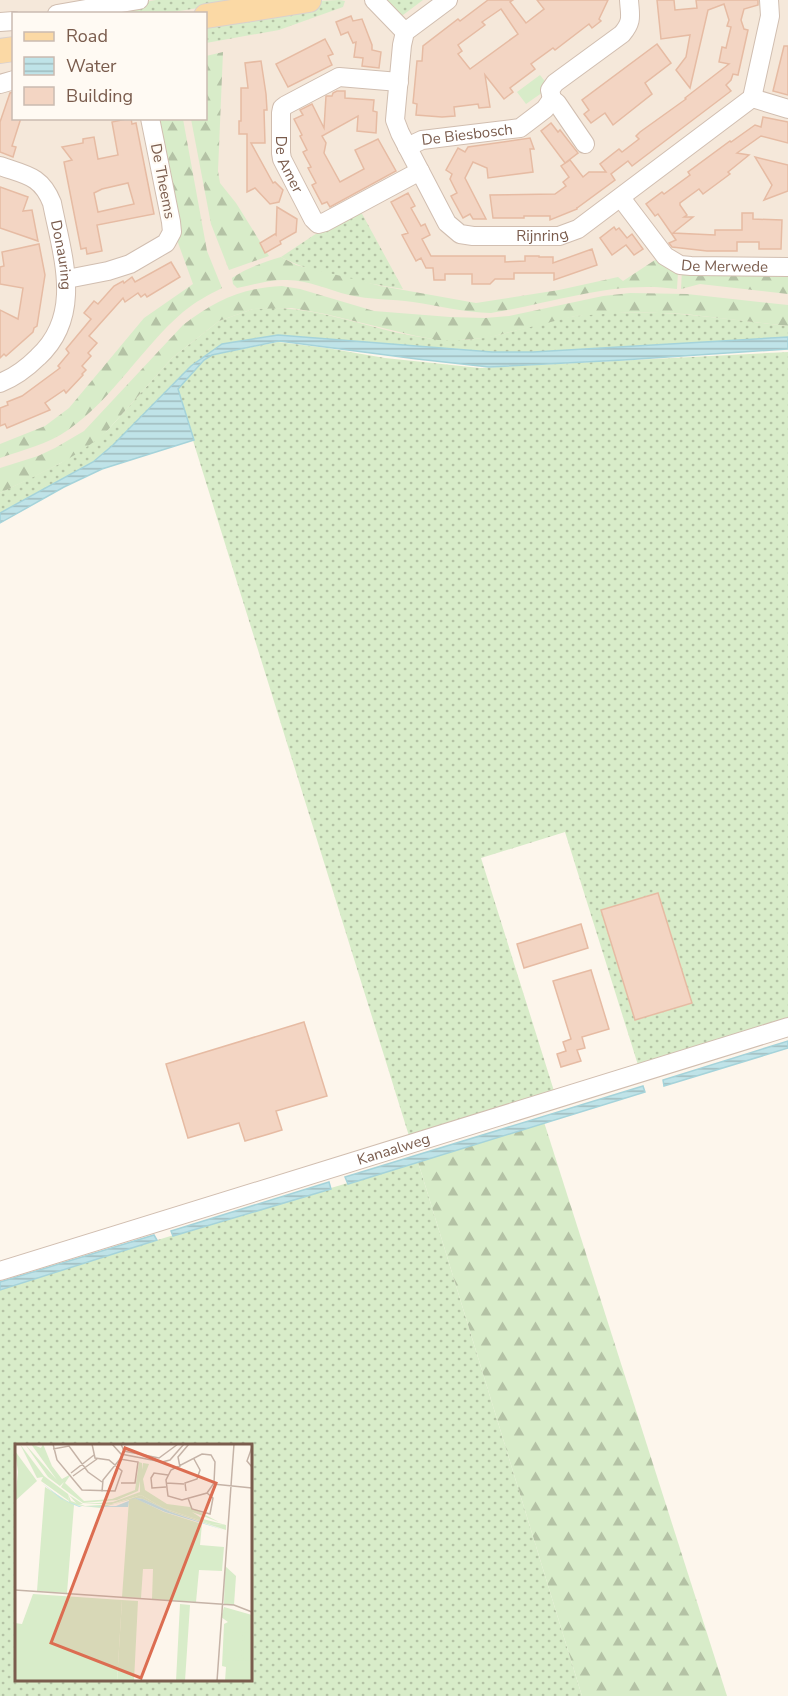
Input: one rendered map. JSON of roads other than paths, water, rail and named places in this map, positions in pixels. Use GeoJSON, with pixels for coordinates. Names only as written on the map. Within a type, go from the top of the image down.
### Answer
{"type":"FeatureCollection","features":[{"type":"Feature","properties":{"kind":"main road"},"geometry":{"type":"LineString","coordinates":[[233,11],[271,0]]}},
{"type":"Feature","properties":{"kind":"main road"},"geometry":{"type":"LineString","coordinates":[[207,16],[309,0]]}},
{"type":"Feature","properties":{"kind":"street"},"geometry":{"type":"LineString","coordinates":[[69,12],[139,0]]}},
{"type":"Feature","properties":{"kind":"street"},"geometry":{"type":"LineString","coordinates":[[374,0],[405,32],[448,0]]}},
{"type":"Feature","properties":{"kind":"street","name":"De Biesbosch"},"geometry":{"type":"LineString","coordinates":[[407,147],[422,140],[520,128],[545,109],[552,99],[550,90],[555,83],[622,34],[629,26],[629,0]]}},
{"type":"Feature","properties":{"kind":"street"},"geometry":{"type":"LineString","coordinates":[[776,11],[752,98],[788,109]]}},
{"type":"Feature","properties":{"kind":"street","name":"Rijnring"},"geometry":{"type":"LineString","coordinates":[[405,32],[395,120],[447,223],[460,234],[559,236],[570,233],[621,198],[752,98]]}},
{"type":"Feature","properties":{"kind":"street","name":"De Amer"},"geometry":{"type":"LineString","coordinates":[[399,82],[339,77],[286,105],[281,112],[282,159],[313,219],[318,224],[326,222],[420,171]]}},
{"type":"Feature","properties":{"kind":"street"},"geometry":{"type":"LineString","coordinates":[[552,99],[585,144]]}},
{"type":"Feature","properties":{"kind":"street","name":"De Theems"},"geometry":{"type":"LineString","coordinates":[[67,279],[108,271],[129,264],[166,243],[172,232],[150,120]]}},
{"type":"Feature","properties":{"kind":"street","name":"Donauring"},"geometry":{"type":"LineString","coordinates":[[0,166],[35,178],[49,194],[67,279],[67,302],[57,333],[44,352],[25,370],[0,383]]}},
{"type":"Feature","properties":{"kind":"street","name":"De Merwede"},"geometry":{"type":"LineString","coordinates":[[621,198],[666,256],[680,265],[788,267]]}},
{"type":"Feature","properties":{"kind":"street","name":"Kanaalweg"},"geometry":{"type":"LineString","coordinates":[[0,1271],[788,1027]]}},
{"type":"Feature","properties":{"kind":"water"},"geometry":{"type":"Polygon","coordinates":[[[278,335],[492,352],[533,352],[788,337],[788,349],[489,367],[279,341],[212,355],[204,360],[178,389],[194,440],[102,469],[64,487],[0,523],[0,513],[93,462],[113,445],[191,366],[222,344],[278,335]]]}},
{"type":"Feature","properties":{"kind":"water"},"geometry":{"type":"Polygon","coordinates":[[[788,1041],[788,1048],[664,1086],[663,1080],[788,1041]]]}},
{"type":"Feature","properties":{"kind":"water"},"geometry":{"type":"Polygon","coordinates":[[[643,1086],[645,1092],[348,1184],[345,1177],[643,1086]]]}},
{"type":"Feature","properties":{"kind":"water"},"geometry":{"type":"Polygon","coordinates":[[[329,1182],[331,1189],[173,1236],[171,1231],[329,1182]]]}},
{"type":"Feature","properties":{"kind":"water"},"geometry":{"type":"Polygon","coordinates":[[[154,1235],[157,1240],[0,1290],[0,1282],[154,1235]]]}}]}
